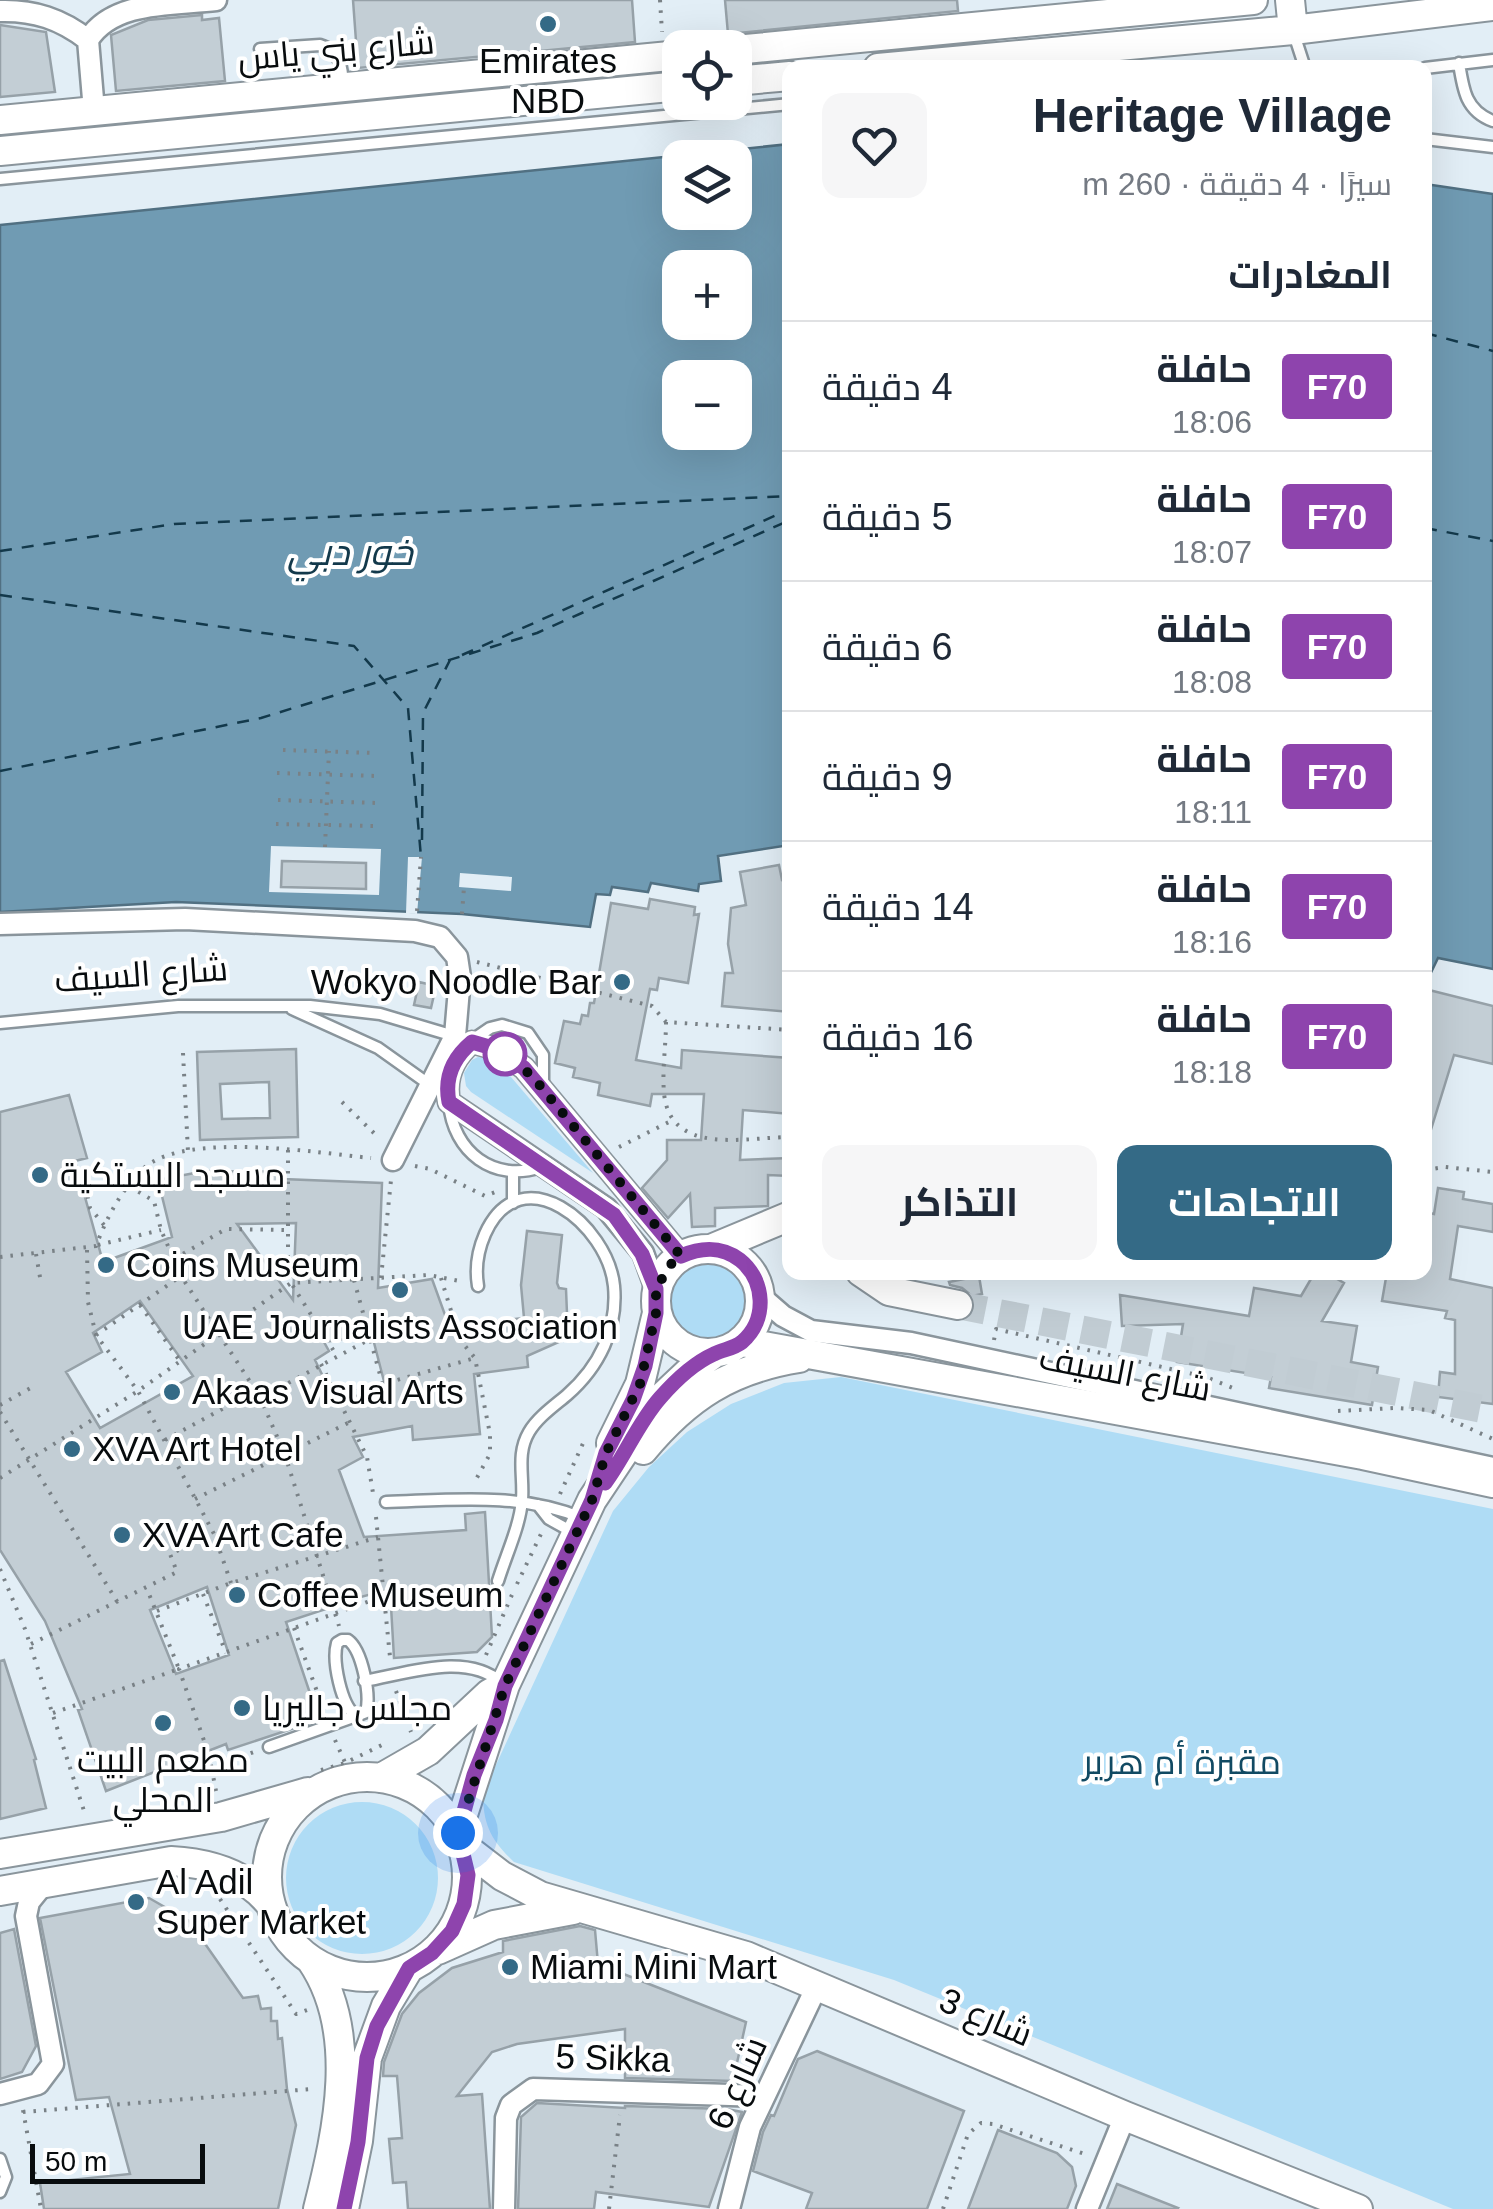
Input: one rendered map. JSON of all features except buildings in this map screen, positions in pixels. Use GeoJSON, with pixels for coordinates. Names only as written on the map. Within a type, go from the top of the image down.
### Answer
{"type":"FeatureCollection","features":[{"type":"Feature","properties":{"kind":"main road"},"geometry":{"type":"LineString","coordinates":[[752,48],[1253,0]]}},
{"type":"Feature","properties":{"kind":"main road"},"geometry":{"type":"LineString","coordinates":[[1290,0],[1293,30]]}},
{"type":"Feature","properties":{"kind":"main road"},"geometry":{"type":"LineString","coordinates":[[1016,60],[1493,6]]}},
{"type":"Feature","properties":{"kind":"main road","name":"شارع بني ياس"},"geometry":{"type":"LineString","coordinates":[[0,120],[662,57]]}},
{"type":"Feature","properties":{"kind":"main road"},"geometry":{"type":"LineString","coordinates":[[752,79],[782,77]]}},
{"type":"Feature","properties":{"kind":"main road","name":"شارع بني ياس"},"geometry":{"type":"LineString","coordinates":[[0,151],[662,88]]}},
{"type":"Feature","properties":{"kind":"main road"},"geometry":{"type":"LineString","coordinates":[[584,1518],[658,1401],[715,1353],[742,1342],[756,1324],[757,1246],[778,1221]]}},
{"type":"Feature","properties":{"kind":"main road"},"geometry":{"type":"LineString","coordinates":[[460,1839],[505,1686],[584,1518],[606,1453],[640,1384],[656,1301],[670,1265],[681,1256],[778,1221]]}},
{"type":"Feature","properties":{"kind":"main road"},"geometry":{"type":"LineString","coordinates":[[712,1248],[734,1256],[746,1266],[758,1288]]}},
{"type":"Feature","properties":{"kind":"main road"},"geometry":{"type":"LineString","coordinates":[[873,1280],[889,1291],[958,1305]]}},
{"type":"Feature","properties":{"kind":"main road"},"geometry":{"type":"LineString","coordinates":[[656,1301],[666,1332],[675,1343],[688,1350],[715,1353]]}},
{"type":"Feature","properties":{"kind":"main road","name":"شارع السيف"},"geometry":{"type":"LineString","coordinates":[[742,1342],[1364,1455],[1493,1483]]}},
{"type":"Feature","properties":{"kind":"main road"},"geometry":{"type":"LineString","coordinates":[[584,1518],[677,1412],[713,1386],[778,1361],[820,1354]]}},
{"type":"Feature","properties":{"kind":"main road"},"geometry":{"type":"LineString","coordinates":[[380,1778],[428,1750],[490,1694],[505,1686]]}},
{"type":"Feature","properties":{"kind":"main road"},"geometry":{"type":"LineString","coordinates":[[1,1853],[221,1817],[352,1778],[400,1782],[434,1802],[460,1839],[468,1875],[464,1904],[452,1931],[421,1960],[386,2006],[367,2058],[358,2142],[344,2209]]}},
{"type":"Feature","properties":{"kind":"main road"},"geometry":{"type":"LineString","coordinates":[[318,2209],[333,2138],[338,2086],[340,2052],[332,2000],[311,1960],[280,1926],[271,1905],[267,1878],[275,1839],[297,1805],[320,1789]]}},
{"type":"Feature","properties":{"kind":"main road","name":"شارع 3"},"geometry":{"type":"LineString","coordinates":[[460,1839],[521,1886],[580,1910],[746,1956],[1125,2116],[1358,2209]]}},
{"type":"Feature","properties":{"kind":"main road"},"geometry":{"type":"LineString","coordinates":[[0,1891],[171,1860],[227,1872],[261,1893],[271,1905]]}},
{"type":"Feature","properties":{"kind":"main road","name":"شارع 3"},"geometry":{"type":"LineString","coordinates":[[421,1960],[494,1924],[580,1910]]}},
{"type":"Feature","properties":{"kind":"main road"},"geometry":{"type":"LineString","coordinates":[[311,1960],[334,1971],[359,1976],[384,1975],[421,1960]]}},
{"type":"Feature","properties":{"kind":"street"},"geometry":{"type":"LineString","coordinates":[[94,111],[88,40],[105,20],[117,14],[216,0]]}},
{"type":"Feature","properties":{"kind":"street"},"geometry":{"type":"LineString","coordinates":[[0,11],[40,14],[73,28],[88,40]]}},
{"type":"Feature","properties":{"kind":"street"},"geometry":{"type":"LineString","coordinates":[[0,924],[185,919],[415,931],[440,937],[457,956],[464,1039],[451,1068],[446,1090],[449,1102]]}},
{"type":"Feature","properties":{"kind":"street"},"geometry":{"type":"LineString","coordinates":[[395,1157],[431,1086],[464,1039]]}},
{"type":"Feature","properties":{"kind":"street","name":"شارع السيف"},"geometry":{"type":"LineString","coordinates":[[464,1039],[488,1045],[515,1060],[601,1156],[681,1256]]}},
{"type":"Feature","properties":{"kind":"street","name":"شارع السيف"},"geometry":{"type":"LineString","coordinates":[[449,1102],[620,1221],[642,1254],[656,1301]]}},
{"type":"Feature","properties":{"kind":"street","name":"شارع السيف"},"geometry":{"type":"LineString","coordinates":[[758,1288],[783,1316],[812,1331],[900,1341],[990,1359],[1493,1468]]}},
{"type":"Feature","properties":{"kind":"street"},"geometry":{"type":"LineString","coordinates":[[10,2092],[38,2084],[53,2064],[26,1916],[29,1902],[46,1881]]}},
{"type":"Feature","properties":{"kind":"street","name":"شارع 6"},"geometry":{"type":"LineString","coordinates":[[729,2209],[740,2160],[763,2096],[817,1986]]}},
{"type":"Feature","properties":{"kind":"street","name":"5 Sikka"},"geometry":{"type":"LineString","coordinates":[[504,2209],[506,2118],[521,2096],[546,2088],[763,2096]]}},
{"type":"Feature","properties":{"kind":"street"},"geometry":{"type":"LineString","coordinates":[[1088,2209],[1125,2116]]}},
{"type":"Feature","properties":{"kind":"lane"},"geometry":{"type":"LineString","coordinates":[[1293,30],[1303,60]]}},
{"type":"Feature","properties":{"kind":"lane"},"geometry":{"type":"LineString","coordinates":[[260,50],[320,45],[328,48],[340,60],[344,87]]}},
{"type":"Feature","properties":{"kind":"lane"},"geometry":{"type":"LineString","coordinates":[[1432,67],[1493,60]]}},
{"type":"Feature","properties":{"kind":"lane"},"geometry":{"type":"LineString","coordinates":[[1459,64],[1466,100],[1475,112],[1493,122]]}},
{"type":"Feature","properties":{"kind":"lane"},"geometry":{"type":"LineString","coordinates":[[0,179],[782,105]]}},
{"type":"Feature","properties":{"kind":"lane"},"geometry":{"type":"LineString","coordinates":[[1432,140],[1493,147]]}},
{"type":"Feature","properties":{"kind":"lane","name":"شارع السيف"},"geometry":{"type":"LineString","coordinates":[[0,1023],[178,1006],[334,1007],[380,1014],[464,1039]]}},
{"type":"Feature","properties":{"kind":"lane","name":"شارع السيف"},"geometry":{"type":"LineString","coordinates":[[287,1006],[378,1048],[449,1102]]}},
{"type":"Feature","properties":{"kind":"lane"},"geometry":{"type":"LineString","coordinates":[[464,1039],[502,1025],[528,1033],[543,1055],[543,1090]]}},
{"type":"Feature","properties":{"kind":"lane"},"geometry":{"type":"LineString","coordinates":[[449,1102],[450,1119],[466,1150],[480,1162],[513,1172],[546,1166]]}},
{"type":"Feature","properties":{"kind":"lane"},"geometry":{"type":"LineString","coordinates":[[512,1203],[513,1172]]}},
{"type":"Feature","properties":{"kind":"lane"},"geometry":{"type":"LineString","coordinates":[[478,1286],[482,1241],[493,1219],[512,1203],[534,1199],[546,1200],[590,1228],[602,1246],[614,1283],[612,1322],[599,1358],[526,1437],[520,1459],[522,1501],[498,1581]]}},
{"type":"Feature","properties":{"kind":"lane"},"geometry":{"type":"LineString","coordinates":[[386,1502],[522,1501],[584,1518]]}},
{"type":"Feature","properties":{"kind":"lane"},"geometry":{"type":"LineString","coordinates":[[538,1504],[549,1518],[584,1518]]}},
{"type":"Feature","properties":{"kind":"lane"},"geometry":{"type":"LineString","coordinates":[[268,1747],[356,1716],[366,1712],[356,1647],[342,1640],[337,1643],[335,1654],[347,1709],[356,1716]]}},
{"type":"Feature","properties":{"kind":"lane"},"geometry":{"type":"LineString","coordinates":[[364,1680],[465,1666],[487,1672],[505,1686]]}},
{"type":"Feature","properties":{"kind":"lane"},"geometry":{"type":"LineString","coordinates":[[0,2158],[6,2177],[0,2192]]}},
{"type":"Feature","properties":{"kind":"path"},"geometry":{"type":"LineString","coordinates":[[660,0],[666,30]]}},
{"type":"Feature","properties":{"kind":"path"},"geometry":{"type":"LineString","coordinates":[[283,750],[374,753]]}},
{"type":"Feature","properties":{"kind":"path"},"geometry":{"type":"LineString","coordinates":[[325,848],[328,751]]}},
{"type":"Feature","properties":{"kind":"path"},"geometry":{"type":"LineString","coordinates":[[278,773],[377,776]]}},
{"type":"Feature","properties":{"kind":"path"},"geometry":{"type":"LineString","coordinates":[[278,800],[378,802]]}},
{"type":"Feature","properties":{"kind":"path"},"geometry":{"type":"LineString","coordinates":[[276,824],[376,826]]}},
{"type":"Feature","properties":{"kind":"path"},"geometry":{"type":"LineString","coordinates":[[415,931],[421,857]]}},
{"type":"Feature","properties":{"kind":"path"},"geometry":{"type":"LineString","coordinates":[[462,914],[464,887]]}},
{"type":"Feature","properties":{"kind":"path"},"geometry":{"type":"LineString","coordinates":[[457,956],[652,1006],[666,1022],[664,1091],[673,1120],[691,1136],[714,1140],[782,1136]]}},
{"type":"Feature","properties":{"kind":"path"},"geometry":{"type":"LineString","coordinates":[[666,1022],[782,1029]]}},
{"type":"Feature","properties":{"kind":"path"},"geometry":{"type":"LineString","coordinates":[[183,1052],[188,1152]]}},
{"type":"Feature","properties":{"kind":"path"},"geometry":{"type":"LineString","coordinates":[[342,1102],[395,1157],[381,1278]]}},
{"type":"Feature","properties":{"kind":"path"},"geometry":{"type":"LineString","coordinates":[[601,1156],[673,1120]]}},
{"type":"Feature","properties":{"kind":"path"},"geometry":{"type":"LineString","coordinates":[[288,1150],[291,1284],[336,1356]]}},
{"type":"Feature","properties":{"kind":"path"},"geometry":{"type":"LineString","coordinates":[[96,1246],[119,1197],[147,1166]]}},
{"type":"Feature","properties":{"kind":"path"},"geometry":{"type":"LineString","coordinates":[[1432,1169],[1493,1172]]}},
{"type":"Feature","properties":{"kind":"path"},"geometry":{"type":"LineString","coordinates":[[141,1172],[137,1191],[154,1201],[181,1276],[260,1397],[319,1554],[342,1640]]}},
{"type":"Feature","properties":{"kind":"path"},"geometry":{"type":"LineString","coordinates":[[83,1190],[86,1189],[90,1208],[104,1225]]}},
{"type":"Feature","properties":{"kind":"path"},"geometry":{"type":"LineString","coordinates":[[174,1260],[226,1229],[288,1230]]}},
{"type":"Feature","properties":{"kind":"path"},"geometry":{"type":"LineString","coordinates":[[0,1257],[87,1248],[162,1230]]}},
{"type":"Feature","properties":{"kind":"path"},"geometry":{"type":"LineString","coordinates":[[87,1248],[88,1302],[96,1336],[138,1391],[165,1440],[214,1534],[231,1583]]}},
{"type":"Feature","properties":{"kind":"path"},"geometry":{"type":"LineString","coordinates":[[36,1254],[41,1283]]}},
{"type":"Feature","properties":{"kind":"path"},"geometry":{"type":"LineString","coordinates":[[96,1336],[181,1276]]}},
{"type":"Feature","properties":{"kind":"path"},"geometry":{"type":"LineString","coordinates":[[440,1276],[460,1340],[475,1358],[491,1444],[486,1463],[474,1478],[474,1499]]}},
{"type":"Feature","properties":{"kind":"path"},"geometry":{"type":"LineString","coordinates":[[0,1478],[138,1391],[291,1284],[440,1276],[478,1286]]}},
{"type":"Feature","properties":{"kind":"path"},"geometry":{"type":"LineString","coordinates":[[354,1280],[382,1384]]}},
{"type":"Feature","properties":{"kind":"path"},"geometry":{"type":"LineString","coordinates":[[140,1305],[180,1361]]}},
{"type":"Feature","properties":{"kind":"path"},"geometry":{"type":"LineString","coordinates":[[990,1359],[996,1329],[1206,1377],[1239,1391]]}},
{"type":"Feature","properties":{"kind":"path"},"geometry":{"type":"LineString","coordinates":[[165,1440],[228,1406],[260,1397],[370,1339]]}},
{"type":"Feature","properties":{"kind":"path"},"geometry":{"type":"LineString","coordinates":[[337,1397],[475,1358]]}},
{"type":"Feature","properties":{"kind":"path"},"geometry":{"type":"LineString","coordinates":[[321,1364],[367,1458],[392,1676],[399,1707],[411,1732]]}},
{"type":"Feature","properties":{"kind":"path"},"geometry":{"type":"LineString","coordinates":[[0,1404],[34,1386]]}},
{"type":"Feature","properties":{"kind":"path"},"geometry":{"type":"LineString","coordinates":[[1327,1412],[1429,1410],[1493,1439]]}},
{"type":"Feature","properties":{"kind":"path"},"geometry":{"type":"LineString","coordinates":[[0,1412],[118,1603]]}},
{"type":"Feature","properties":{"kind":"path"},"geometry":{"type":"LineString","coordinates":[[196,1498],[350,1422]]}},
{"type":"Feature","properties":{"kind":"path"},"geometry":{"type":"LineString","coordinates":[[30,1644],[177,1572],[170,1554],[214,1534]]}},
{"type":"Feature","properties":{"kind":"path"},"geometry":{"type":"LineString","coordinates":[[157,1611],[231,1583],[378,1537]]}},
{"type":"Feature","properties":{"kind":"path"},"geometry":{"type":"LineString","coordinates":[[0,1568],[30,1644],[93,1838]]}},
{"type":"Feature","properties":{"kind":"path"},"geometry":{"type":"LineString","coordinates":[[147,1588],[211,1766],[221,1817]]}},
{"type":"Feature","properties":{"kind":"path"},"geometry":{"type":"LineString","coordinates":[[203,1594],[226,1653]]}},
{"type":"Feature","properties":{"kind":"path"},"geometry":{"type":"LineString","coordinates":[[53,1713],[384,1596]]}},
{"type":"Feature","properties":{"kind":"path"},"geometry":{"type":"LineString","coordinates":[[294,1628],[352,1778]]}},
{"type":"Feature","properties":{"kind":"path"},"geometry":{"type":"LineString","coordinates":[[211,1766],[268,1747]]}},
{"type":"Feature","properties":{"kind":"path"},"geometry":{"type":"LineString","coordinates":[[227,1872],[220,1902],[296,2014],[332,2000]]}},
{"type":"Feature","properties":{"kind":"path"},"geometry":{"type":"LineString","coordinates":[[23,2112],[338,2086]]}},
{"type":"Feature","properties":{"kind":"path"},"geometry":{"type":"LineString","coordinates":[[609,2209],[622,2090]]}},
{"type":"Feature","properties":{"kind":"path"},"geometry":{"type":"LineString","coordinates":[[10,2092],[23,2112],[41,2209]]}},
{"type":"Feature","properties":{"kind":"path"},"geometry":{"type":"LineString","coordinates":[[943,2209],[968,2134],[981,2123],[1107,2162]]}},
{"type":"Feature","properties":{"kind":"green space"},"geometry":{"type":"Polygon","coordinates":[[[478,1057],[499,1063],[593,1173],[471,1092],[464,1073],[478,1057]]]}},
{"type":"Feature","properties":{"kind":"green space"},"geometry":{"type":"Polygon","coordinates":[[[708,1255],[740,1268],[753,1300],[740,1332],[708,1345],[676,1332],[663,1300],[676,1268],[708,1255]]]}},
{"type":"Feature","properties":{"kind":"green space","name":"مقبرة أم هرير"},"geometry":{"type":"Polygon","coordinates":[[[841,1377],[1493,1509],[1493,2209],[1453,2209],[894,1980],[514,1862],[499,1846],[487,1823],[483,1793],[613,1511],[649,1467],[687,1432],[731,1404],[784,1383],[841,1377]]]}},
{"type":"Feature","properties":{"kind":"green space"},"geometry":{"type":"Polygon","coordinates":[[[362,1802],[391,1807],[416,1824],[433,1849],[438,1878],[433,1907],[416,1932],[391,1949],[362,1954],[333,1949],[308,1932],[291,1907],[286,1878],[291,1849],[308,1824],[333,1807],[362,1802]]]}},
{"type":"Feature","properties":{"kind":"water","name":"خور دبي"},"geometry":{"type":"Polygon","coordinates":[[[782,145],[782,846],[718,856],[721,881],[699,884],[698,891],[651,883],[648,892],[612,887],[610,895],[596,894],[590,927],[462,914],[176,902],[0,912],[0,225],[662,157],[662,230],[752,230],[752,148],[782,145]]]}},
{"type":"Feature","properties":{"kind":"water"},"geometry":{"type":"Polygon","coordinates":[[[1432,185],[1493,194],[1493,969],[1438,958],[1432,970],[1432,185]]]}},
{"type":"Feature","properties":{"kind":"pier"},"geometry":{"type":"Polygon","coordinates":[[[271,846],[381,849],[379,895],[269,892],[271,846]]]}},
{"type":"Feature","properties":{"kind":"pier"},"geometry":{"type":"Polygon","coordinates":[[[408,857],[422,857],[417,914],[406,913],[408,857]]]}},
{"type":"Feature","properties":{"kind":"pier"},"geometry":{"type":"Polygon","coordinates":[[[460,873],[512,877],[511,891],[459,887],[460,873]]]}},
{"type":"Feature","properties":{"kind":"ferry route"},"geometry":{"type":"LineString","coordinates":[[1432,335],[1493,351]]}},
{"type":"Feature","properties":{"kind":"ferry route"},"geometry":{"type":"LineString","coordinates":[[0,551],[174,524],[782,496]]}},
{"type":"Feature","properties":{"kind":"ferry route"},"geometry":{"type":"LineString","coordinates":[[462,655],[782,513]]}},
{"type":"Feature","properties":{"kind":"ferry route"},"geometry":{"type":"LineString","coordinates":[[0,771],[261,718],[537,633],[782,524]]}},
{"type":"Feature","properties":{"kind":"ferry route"},"geometry":{"type":"LineString","coordinates":[[1432,529],[1493,541]]}},
{"type":"Feature","properties":{"kind":"ferry route"},"geometry":{"type":"LineString","coordinates":[[0,595],[354,646],[408,708],[421,857]]}},
{"type":"Feature","properties":{"kind":"ferry route"},"geometry":{"type":"LineString","coordinates":[[422,840],[423,713],[450,660]]}},
{"type":"Feature","properties":{"kind":"tunnel"},"geometry":{"type":"LineString","coordinates":[[958,1305],[1493,1411]]}},
{"type":"Feature","properties":{"kind":"bus line","name":"F70"},"geometry":{"type":"LineString","coordinates":[[344,2209],[358,2142],[367,2058],[377,2026],[409,1968],[432,1953],[452,1931],[464,1904],[468,1875],[458,1833],[474,1775],[505,1686],[592,1500],[606,1453],[640,1384],[656,1313],[656,1289],[650,1271],[632,1237],[614,1215],[449,1102],[446,1090],[451,1068],[472,1042],[488,1045],[524,1068],[681,1256],[705,1249],[723,1250],[746,1266],[756,1280],[760,1312],[750,1334],[730,1350],[715,1353],[660,1398],[605,1483]]}},
{"type":"Feature","properties":{"kind":"place","name":"Emirates NBD"},"geometry":{"type":"Point","coordinates":[548,24]}},
{"type":"Feature","properties":{"kind":"place","name":"Wokyo Noodle Bar"},"geometry":{"type":"Point","coordinates":[622,982]}},
{"type":"Feature","properties":{"kind":"place","name":"مسجد البستكية"},"geometry":{"type":"Point","coordinates":[40,1175]}},
{"type":"Feature","properties":{"kind":"place","name":"Coins Museum"},"geometry":{"type":"Point","coordinates":[106,1265]}},
{"type":"Feature","properties":{"kind":"place","name":"UAE Journalists Association"},"geometry":{"type":"Point","coordinates":[400,1290]}},
{"type":"Feature","properties":{"kind":"place","name":"Akaas Visual Arts"},"geometry":{"type":"Point","coordinates":[172,1392]}},
{"type":"Feature","properties":{"kind":"place","name":"XVA Art Hotel"},"geometry":{"type":"Point","coordinates":[72,1449]}},
{"type":"Feature","properties":{"kind":"place","name":"XVA Art Cafe"},"geometry":{"type":"Point","coordinates":[122,1535]}},
{"type":"Feature","properties":{"kind":"place","name":"Coffee Museum"},"geometry":{"type":"Point","coordinates":[237,1595]}},
{"type":"Feature","properties":{"kind":"place","name":"مجلس جاليريا"},"geometry":{"type":"Point","coordinates":[242,1708]}},
{"type":"Feature","properties":{"kind":"place","name":"مطعم البيت المحلي"},"geometry":{"type":"Point","coordinates":[163,1723]}},
{"type":"Feature","properties":{"kind":"place","name":"Al Adil Super Market"},"geometry":{"type":"Point","coordinates":[136,1902]}},
{"type":"Feature","properties":{"kind":"place","name":"Miami Mini Mart"},"geometry":{"type":"Point","coordinates":[510,1967]}},
{"type":"Feature","properties":{"kind":"route"},"geometry":{"type":"LineString","coordinates":[[458,1833],[505,1686],[592,1500],[606,1453],[640,1384],[656,1313],[656,1289],[670,1265],[681,1256],[532,1076],[505,1054]]}}]}
